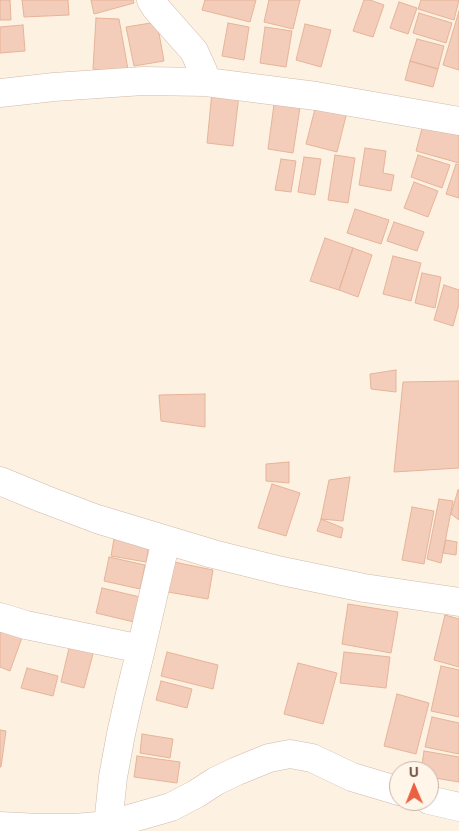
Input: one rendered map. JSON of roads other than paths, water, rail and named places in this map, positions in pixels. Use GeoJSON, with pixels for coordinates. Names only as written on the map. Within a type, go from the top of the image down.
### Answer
{"type":"FeatureCollection","features":[{"type":"Feature","properties":{"kind":"street"},"geometry":{"type":"LineString","coordinates":[[151,0],[194,51],[206,82]]}},
{"type":"Feature","properties":{"kind":"street"},"geometry":{"type":"LineString","coordinates":[[0,92],[143,81],[206,82],[326,98],[459,121]]}},
{"type":"Feature","properties":{"kind":"street"},"geometry":{"type":"LineString","coordinates":[[0,481],[44,500],[97,519],[213,554],[364,588],[459,602]]}},
{"type":"Feature","properties":{"kind":"street"},"geometry":{"type":"LineString","coordinates":[[108,825],[113,777],[129,698],[166,540]]}},
{"type":"Feature","properties":{"kind":"street"},"geometry":{"type":"LineString","coordinates":[[0,618],[142,649]]}},
{"type":"Feature","properties":{"kind":"street"},"geometry":{"type":"LineString","coordinates":[[0,826],[76,828],[108,825],[171,807],[237,771],[269,758],[290,754],[312,758],[352,776],[389,789]]}},
{"type":"Feature","properties":{"kind":"street"},"geometry":{"type":"LineString","coordinates":[[439,802],[459,807]]}}]}
